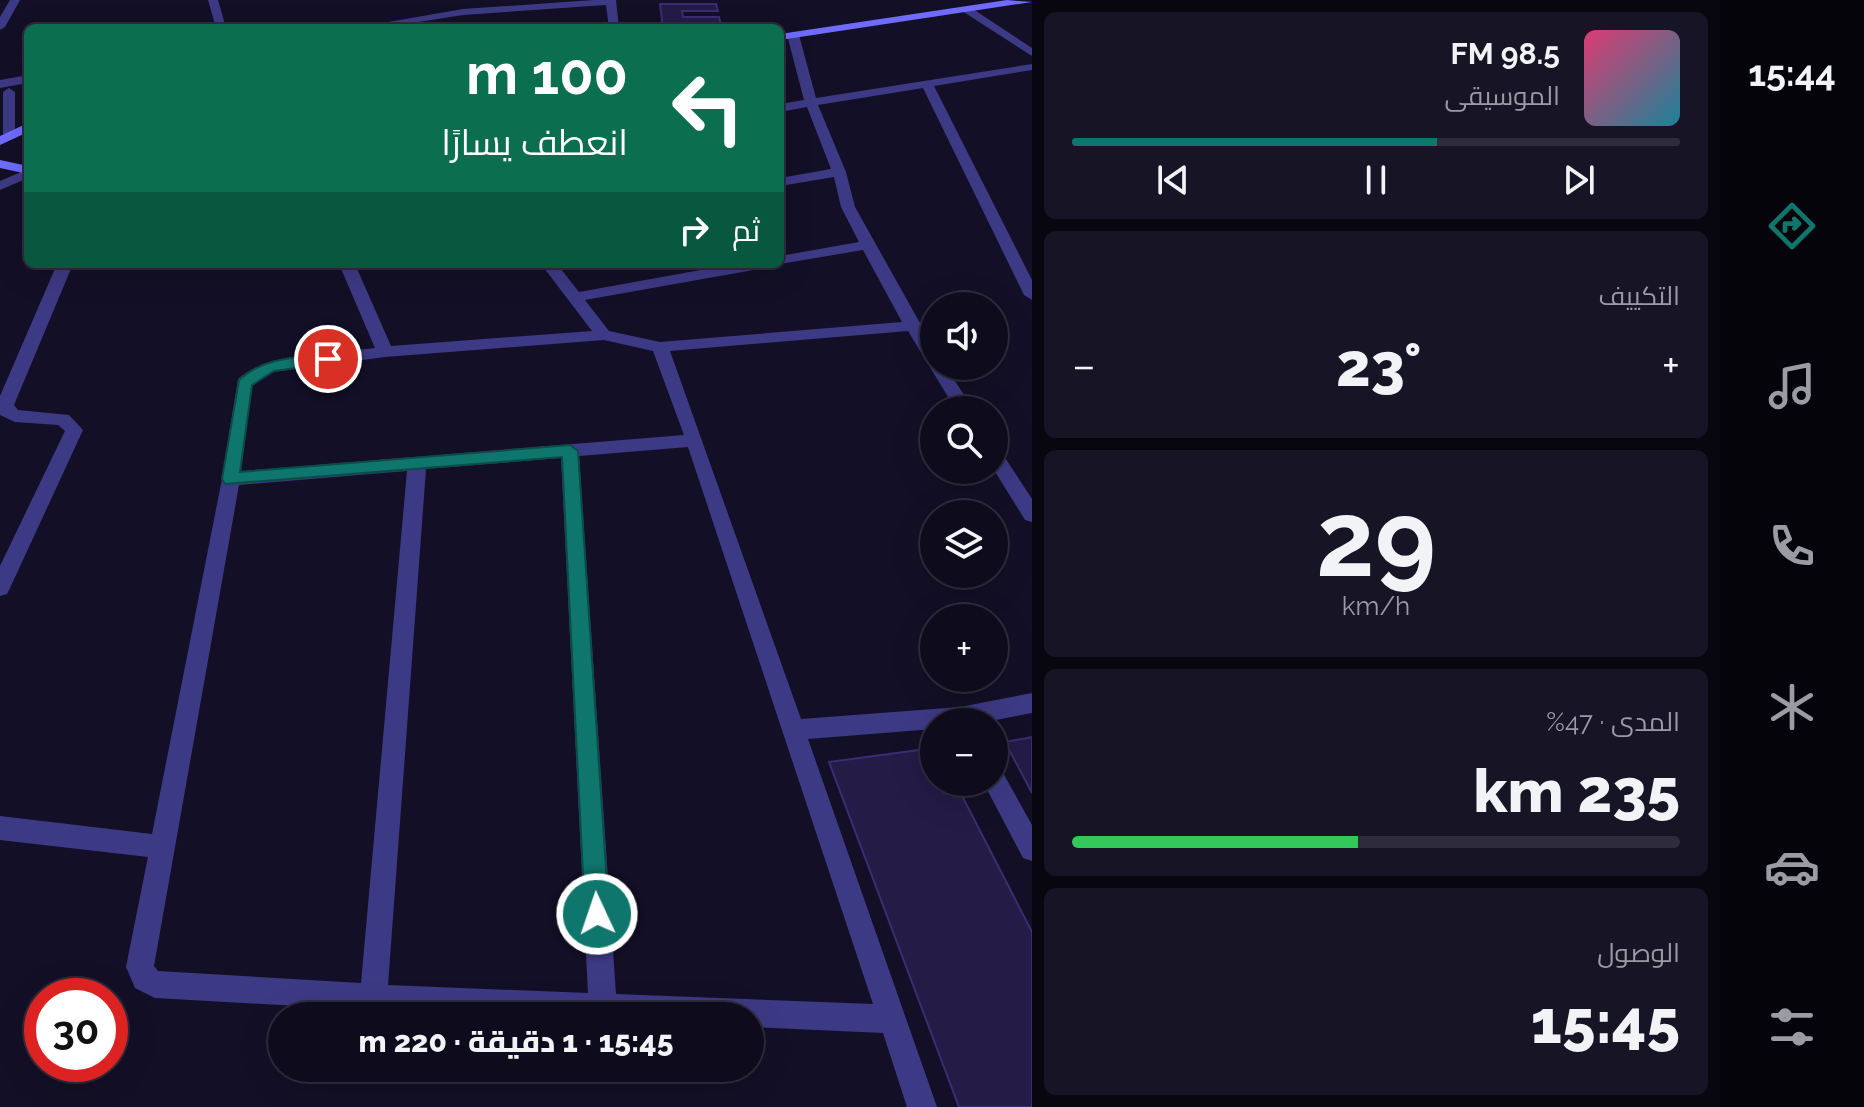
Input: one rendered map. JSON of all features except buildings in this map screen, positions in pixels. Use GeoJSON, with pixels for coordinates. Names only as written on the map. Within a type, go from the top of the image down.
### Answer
{"type":"FeatureCollection","features":[{"type":"Feature","properties":{"kind":"main road"},"geometry":{"type":"LineString","coordinates":[[787,36],[1028,0]]}},
{"type":"Feature","properties":{"kind":"main road"},"geometry":{"type":"LineString","coordinates":[[5,138],[24,129]]}},
{"type":"Feature","properties":{"kind":"main road"},"geometry":{"type":"LineString","coordinates":[[1,165],[24,170]]}},
{"type":"Feature","properties":{"kind":"street"},"geometry":{"type":"LineString","coordinates":[[0,27],[15,0]]}},
{"type":"Feature","properties":{"kind":"street"},"geometry":{"type":"LineString","coordinates":[[213,0],[220,24]]}},
{"type":"Feature","properties":{"kind":"street"},"geometry":{"type":"LineString","coordinates":[[409,24],[434,22],[460,6],[611,1],[614,24]]}},
{"type":"Feature","properties":{"kind":"street"},"geometry":{"type":"LineString","coordinates":[[966,9],[1032,53]]}},
{"type":"Feature","properties":{"kind":"street"},"geometry":{"type":"LineString","coordinates":[[787,36],[839,172],[848,207],[920,340]]}},
{"type":"Feature","properties":{"kind":"street"},"geometry":{"type":"LineString","coordinates":[[784,107],[1032,67]]}},
{"type":"Feature","properties":{"kind":"street"},"geometry":{"type":"LineString","coordinates":[[927,84],[1031,293]]}},
{"type":"Feature","properties":{"kind":"street"},"geometry":{"type":"LineString","coordinates":[[5,138],[7,90]]}},
{"type":"Feature","properties":{"kind":"street"},"geometry":{"type":"LineString","coordinates":[[784,181],[839,172]]}},
{"type":"Feature","properties":{"kind":"street"},"geometry":{"type":"LineString","coordinates":[[0,186],[24,173]]}},
{"type":"Feature","properties":{"kind":"street"},"geometry":{"type":"LineString","coordinates":[[784,259],[866,245]]}},
{"type":"Feature","properties":{"kind":"street"},"geometry":{"type":"LineString","coordinates":[[0,588],[74,430],[63,419],[15,416],[7,412],[5,405],[63,268]]}},
{"type":"Feature","properties":{"kind":"street"},"geometry":{"type":"LineString","coordinates":[[349,268],[385,352]]}},
{"type":"Feature","properties":{"kind":"street"},"geometry":{"type":"LineString","coordinates":[[552,268],[604,335]]}},
{"type":"Feature","properties":{"kind":"street"},"geometry":{"type":"LineString","coordinates":[[576,297],[737,268]]}},
{"type":"Feature","properties":{"kind":"street"},"geometry":{"type":"LineString","coordinates":[[475,1002],[155,984],[145,978],[140,967],[231,479],[244,383],[254,374],[270,367],[385,352],[604,335],[660,347],[911,326]]}},
{"type":"Feature","properties":{"kind":"street"},"geometry":{"type":"LineString","coordinates":[[660,347],[695,440],[922,1107]]}},
{"type":"Feature","properties":{"kind":"street"},"geometry":{"type":"LineString","coordinates":[[231,479],[695,440]]}},
{"type":"Feature","properties":{"kind":"street"},"geometry":{"type":"LineString","coordinates":[[570,451],[603,1002]]}},
{"type":"Feature","properties":{"kind":"street"},"geometry":{"type":"LineString","coordinates":[[373,998],[417,464]]}},
{"type":"Feature","properties":{"kind":"street"},"geometry":{"type":"LineString","coordinates":[[1008,477],[1032,515]]}},
{"type":"Feature","properties":{"kind":"street"},"geometry":{"type":"LineString","coordinates":[[1008,708],[1032,703]]}},
{"type":"Feature","properties":{"kind":"street"},"geometry":{"type":"LineString","coordinates":[[794,730],[920,722]]}},
{"type":"Feature","properties":{"kind":"street"},"geometry":{"type":"LineString","coordinates":[[1003,796],[1032,849]]}},
{"type":"Feature","properties":{"kind":"street"},"geometry":{"type":"LineString","coordinates":[[0,828],[162,847]]}},
{"type":"Feature","properties":{"kind":"street"},"geometry":{"type":"LineString","coordinates":[[764,1014],[891,1019]]}},
{"type":"Feature","properties":{"kind":"route"},"geometry":{"type":"LineString","coordinates":[[328,359],[270,367],[254,374],[244,383],[231,479],[570,451],[597,914]]}}]}
